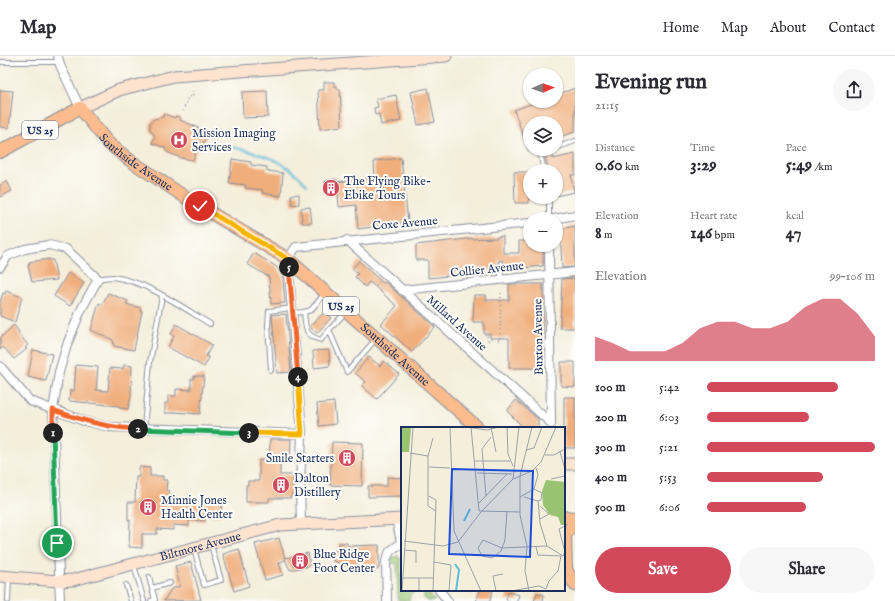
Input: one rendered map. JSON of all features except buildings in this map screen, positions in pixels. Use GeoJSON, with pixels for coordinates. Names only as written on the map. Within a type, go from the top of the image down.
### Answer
{"type":"FeatureCollection","features":[{"type":"Feature","properties":{"kind":"main road"},"geometry":{"type":"LineString","coordinates":[[80,108],[119,90],[174,76],[446,56]]}},
{"type":"Feature","properties":{"kind":"main road","name":"US 25"},"geometry":{"type":"LineString","coordinates":[[0,152],[80,108]]}},
{"type":"Feature","properties":{"kind":"main road","name":"Southside Avenue"},"geometry":{"type":"LineString","coordinates":[[80,108],[108,143],[131,161],[191,201],[288,259],[477,427]]}},
{"type":"Feature","properties":{"kind":"main road"},"geometry":{"type":"LineString","coordinates":[[565,517],[575,518]]}},
{"type":"Feature","properties":{"kind":"main road","name":"Biltmore Avenue"},"geometry":{"type":"LineString","coordinates":[[4,577],[58,581],[73,580],[280,525],[399,519]]}},
{"type":"Feature","properties":{"kind":"main road"},"geometry":{"type":"LineString","coordinates":[[575,523],[565,536],[565,569],[575,585]]}},
{"type":"Feature","properties":{"kind":"street"},"geometry":{"type":"LineString","coordinates":[[59,59],[80,108]]}},
{"type":"Feature","properties":{"kind":"street"},"geometry":{"type":"LineString","coordinates":[[563,217],[575,215]]}},
{"type":"Feature","properties":{"kind":"street","name":"Coxe Avenue"},"geometry":{"type":"LineString","coordinates":[[288,259],[296,247],[347,240],[523,224]]}},
{"type":"Feature","properties":{"kind":"street","name":"Millard Avenue"},"geometry":{"type":"LineString","coordinates":[[347,240],[551,425]]}},
{"type":"Feature","properties":{"kind":"street"},"geometry":{"type":"LineString","coordinates":[[0,267],[8,256],[25,248],[48,245],[66,249],[98,279],[68,342],[59,372],[53,410],[58,581],[60,601]]}},
{"type":"Feature","properties":{"kind":"street","name":"Buxton Avenue"},"geometry":{"type":"LineString","coordinates":[[549,252],[551,425]]}},
{"type":"Feature","properties":{"kind":"street"},"geometry":{"type":"LineString","coordinates":[[288,259],[302,434],[300,487],[301,523]]}},
{"type":"Feature","properties":{"kind":"street","name":"Collier Avenue"},"geometry":{"type":"LineString","coordinates":[[402,290],[575,272]]}},
{"type":"Feature","properties":{"kind":"street"},"geometry":{"type":"LineString","coordinates":[[0,366],[30,401],[84,421],[109,427],[302,434]]}},
{"type":"Feature","properties":{"kind":"street"},"geometry":{"type":"LineString","coordinates":[[387,601],[386,561],[390,551],[401,545],[399,519]]}},
{"type":"Feature","properties":{"kind":"street"},"geometry":{"type":"LineString","coordinates":[[440,591],[448,601]]}},
{"type":"Feature","properties":{"kind":"lane"},"geometry":{"type":"LineString","coordinates":[[0,62],[59,59]]}},
{"type":"Feature","properties":{"kind":"lane"},"geometry":{"type":"LineString","coordinates":[[563,145],[575,141]]}},
{"type":"Feature","properties":{"kind":"lane"},"geometry":{"type":"LineString","coordinates":[[500,280],[501,263]]}},
{"type":"Feature","properties":{"kind":"lane"},"geometry":{"type":"LineString","coordinates":[[98,279],[111,277],[126,280],[162,296],[210,324]]}},
{"type":"Feature","properties":{"kind":"lane"},"geometry":{"type":"LineString","coordinates":[[271,370],[268,326],[269,311],[304,312],[312,310],[326,292]]}},
{"type":"Feature","properties":{"kind":"lane"},"geometry":{"type":"LineString","coordinates":[[144,429],[150,362],[162,296]]}},
{"type":"Feature","properties":{"kind":"lane"},"geometry":{"type":"LineString","coordinates":[[304,312],[306,332],[311,337],[321,340],[346,311]]}},
{"type":"Feature","properties":{"kind":"lane"},"geometry":{"type":"LineString","coordinates":[[329,330],[347,372],[377,338]]}},
{"type":"Feature","properties":{"kind":"lane"},"geometry":{"type":"LineString","coordinates":[[193,548],[204,585],[221,580],[211,544]]}},
{"type":"Feature","properties":{"kind":"lane"},"geometry":{"type":"LineString","coordinates":[[134,564],[144,601]]}},
{"type":"Feature","properties":{"kind":"lane"},"geometry":{"type":"LineString","coordinates":[[4,577],[8,601]]}},
{"type":"Feature","properties":{"kind":"lane"},"geometry":{"type":"LineString","coordinates":[[149,577],[155,600],[151,601]]}},
{"type":"Feature","properties":{"kind":"lane"},"geometry":{"type":"LineString","coordinates":[[152,588],[170,584]]}},
{"type":"Feature","properties":{"kind":"lane"},"geometry":{"type":"LineString","coordinates":[[126,585],[131,601]]}},
{"type":"Feature","properties":{"kind":"path"},"geometry":{"type":"LineString","coordinates":[[183,111],[188,97],[193,96],[191,89]]}},
{"type":"Feature","properties":{"kind":"path"},"geometry":{"type":"LineString","coordinates":[[376,286],[379,282]]}},
{"type":"Feature","properties":{"kind":"path"},"geometry":{"type":"LineString","coordinates":[[498,340],[500,340],[501,290]]}},
{"type":"Feature","properties":{"kind":"path"},"geometry":{"type":"LineString","coordinates":[[488,336],[488,340],[491,340]]}},
{"type":"Feature","properties":{"kind":"green space"},"geometry":{"type":"Polygon","coordinates":[[[398,556],[401,559],[401,591],[416,591],[410,595],[409,601],[398,601],[397,564],[392,563],[391,561],[393,557],[398,556]]]}},
{"type":"Feature","properties":{"kind":"green space"},"geometry":{"type":"Polygon","coordinates":[[[424,591],[428,591],[435,601],[428,601],[424,598],[424,591]]]}},
{"type":"Feature","properties":{"kind":"waterway"},"geometry":{"type":"LineString","coordinates":[[222,145],[258,154],[279,162],[298,175],[307,185]]}},
{"type":"Feature","properties":{"kind":"place","name":"Mission Imaging Services"},"geometry":{"type":"Point","coordinates":[179,140]}},
{"type":"Feature","properties":{"kind":"place","name":"The Flying Bike- Ebike Tours"},"geometry":{"type":"Point","coordinates":[331,188]}},
{"type":"Feature","properties":{"kind":"place","name":"Smile Starters"},"geometry":{"type":"Point","coordinates":[347,458]}},
{"type":"Feature","properties":{"kind":"place","name":"Dalton Distillery"},"geometry":{"type":"Point","coordinates":[281,485]}},
{"type":"Feature","properties":{"kind":"place","name":"Minnie Jones Health Center"},"geometry":{"type":"Point","coordinates":[148,507]}},
{"type":"Feature","properties":{"kind":"place","name":"Blue Ridge Foot Center"},"geometry":{"type":"Point","coordinates":[300,561]}},
{"type":"Feature","properties":{"kind":"route"},"geometry":{"type":"LineString","coordinates":[[57,543],[52,420],[53,410],[84,421],[109,427],[302,434],[288,259],[200,206]]}}]}
